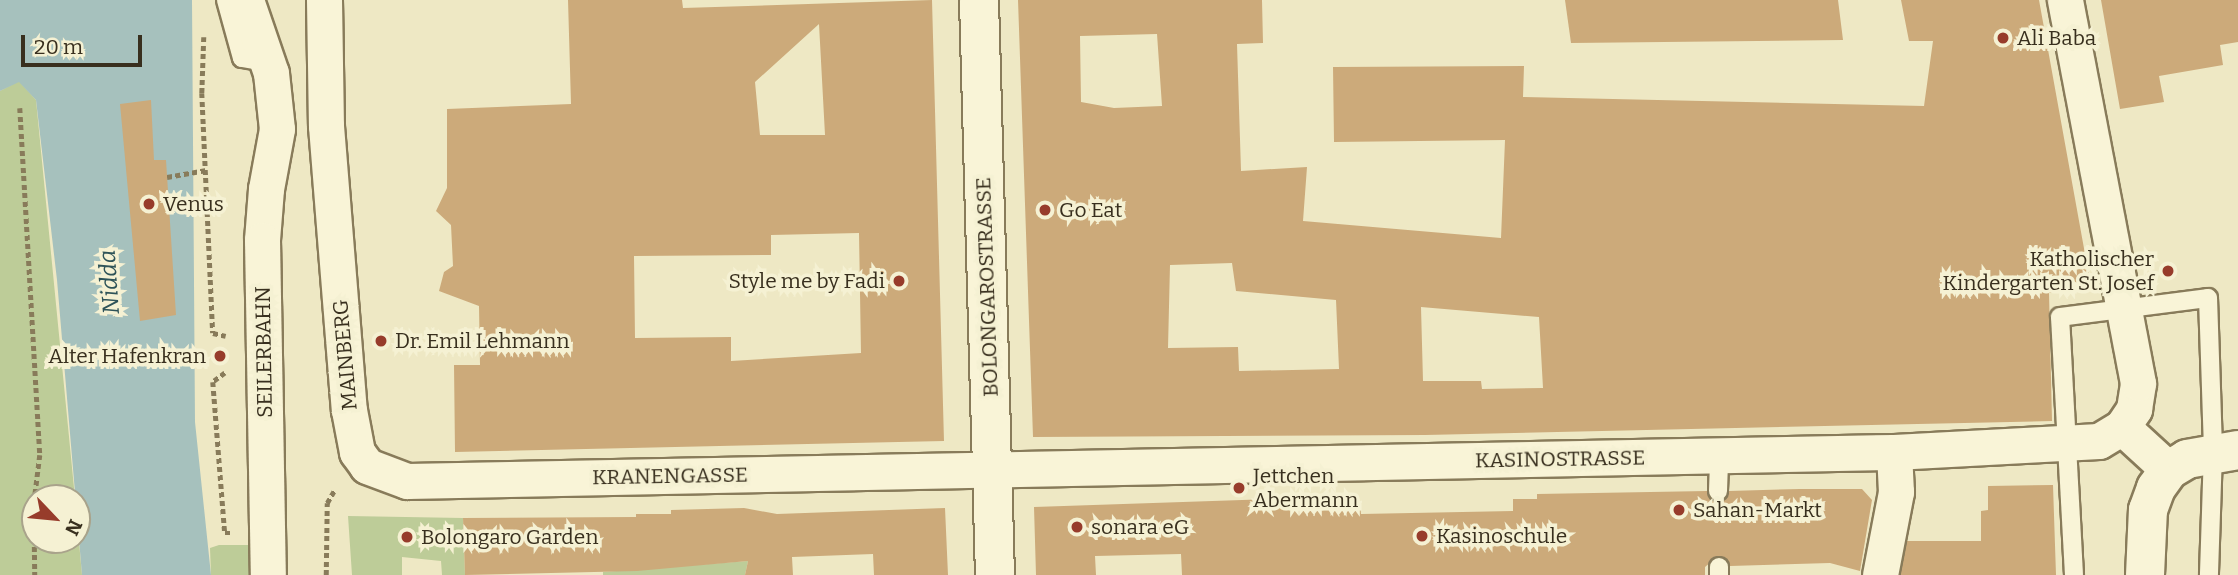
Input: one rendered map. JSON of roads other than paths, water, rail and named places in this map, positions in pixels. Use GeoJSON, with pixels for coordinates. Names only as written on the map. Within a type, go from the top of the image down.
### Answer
{"type":"FeatureCollection","features":[{"type":"Feature","properties":{"kind":"street","name":"SEILERBAHN"},"geometry":{"type":"LineString","coordinates":[[246,0],[265,62],[271,73],[277,129],[266,189],[262,240],[268,575]]}},
{"type":"Feature","properties":{"kind":"street","name":"MAINBERG"},"geometry":{"type":"LineString","coordinates":[[324,0],[326,126],[349,410],[357,452]]}},
{"type":"Feature","properties":{"kind":"street","name":"BOLONGAROSTRASSE"},"geometry":{"type":"LineString","coordinates":[[979,0],[995,575]]}},
{"type":"Feature","properties":{"kind":"street"},"geometry":{"type":"LineString","coordinates":[[2066,0],[2137,383],[2134,409],[2122,427],[2169,471]]}},
{"type":"Feature","properties":{"kind":"street"},"geometry":{"type":"LineString","coordinates":[[277,129],[326,126]]}},
{"type":"Feature","properties":{"kind":"street","name":"KASINOSTRASSE"},"geometry":{"type":"LineString","coordinates":[[993,469],[1894,452],[2099,440],[2122,427]]}},
{"type":"Feature","properties":{"kind":"street"},"geometry":{"type":"LineString","coordinates":[[2145,575],[2148,510],[2169,471],[2187,459],[2225,451]]}},
{"type":"Feature","properties":{"kind":"street","name":"KRANENGASSE"},"geometry":{"type":"LineString","coordinates":[[357,452],[367,466],[407,481],[993,469]]}},
{"type":"Feature","properties":{"kind":"street"},"geometry":{"type":"LineString","coordinates":[[1880,575],[1896,492],[1894,452]]}},
{"type":"Feature","properties":{"kind":"lane"},"geometry":{"type":"LineString","coordinates":[[226,0],[242,58],[265,62]]}},
{"type":"Feature","properties":{"kind":"lane"},"geometry":{"type":"LineString","coordinates":[[2074,575],[2060,317],[2208,298],[2225,451],[2209,575]]}},
{"type":"Feature","properties":{"kind":"lane"},"geometry":{"type":"LineString","coordinates":[[1718,491],[1719,456]]}},
{"type":"Feature","properties":{"kind":"water","name":"Nidda"},"geometry":{"type":"Polygon","coordinates":[[[0,0],[192,0],[195,422],[211,575],[82,575],[80,554],[91,554],[91,484],[74,484],[57,280],[36,100],[19,82],[0,91],[0,0]]]}},
{"type":"Feature","properties":{"kind":"place","name":"Ali Baba"},"geometry":{"type":"Point","coordinates":[2003,38]}},
{"type":"Feature","properties":{"kind":"place","name":"Venus"},"geometry":{"type":"Point","coordinates":[149,204]}},
{"type":"Feature","properties":{"kind":"place","name":"Go Eat"},"geometry":{"type":"Point","coordinates":[1045,210]}},
{"type":"Feature","properties":{"kind":"place","name":"Katholischer Kindergarten St. Josef"},"geometry":{"type":"Point","coordinates":[2168,271]}},
{"type":"Feature","properties":{"kind":"place","name":"Style me by Fadi"},"geometry":{"type":"Point","coordinates":[899,281]}},
{"type":"Feature","properties":{"kind":"place","name":"Dr. Emil Lehmann"},"geometry":{"type":"Point","coordinates":[381,341]}},
{"type":"Feature","properties":{"kind":"place","name":"Alter Hafenkran"},"geometry":{"type":"Point","coordinates":[220,356]}},
{"type":"Feature","properties":{"kind":"place","name":"Jettchen Abermann"},"geometry":{"type":"Point","coordinates":[1239,488]}},
{"type":"Feature","properties":{"kind":"place","name":"Sahan-Markt"},"geometry":{"type":"Point","coordinates":[1679,510]}},
{"type":"Feature","properties":{"kind":"place","name":"sonara eG"},"geometry":{"type":"Point","coordinates":[1077,527]}},
{"type":"Feature","properties":{"kind":"place","name":"Kasinoschule"},"geometry":{"type":"Point","coordinates":[1422,536]}},
{"type":"Feature","properties":{"kind":"place","name":"Bolongaro Garden"},"geometry":{"type":"Point","coordinates":[407,537]}}]}
